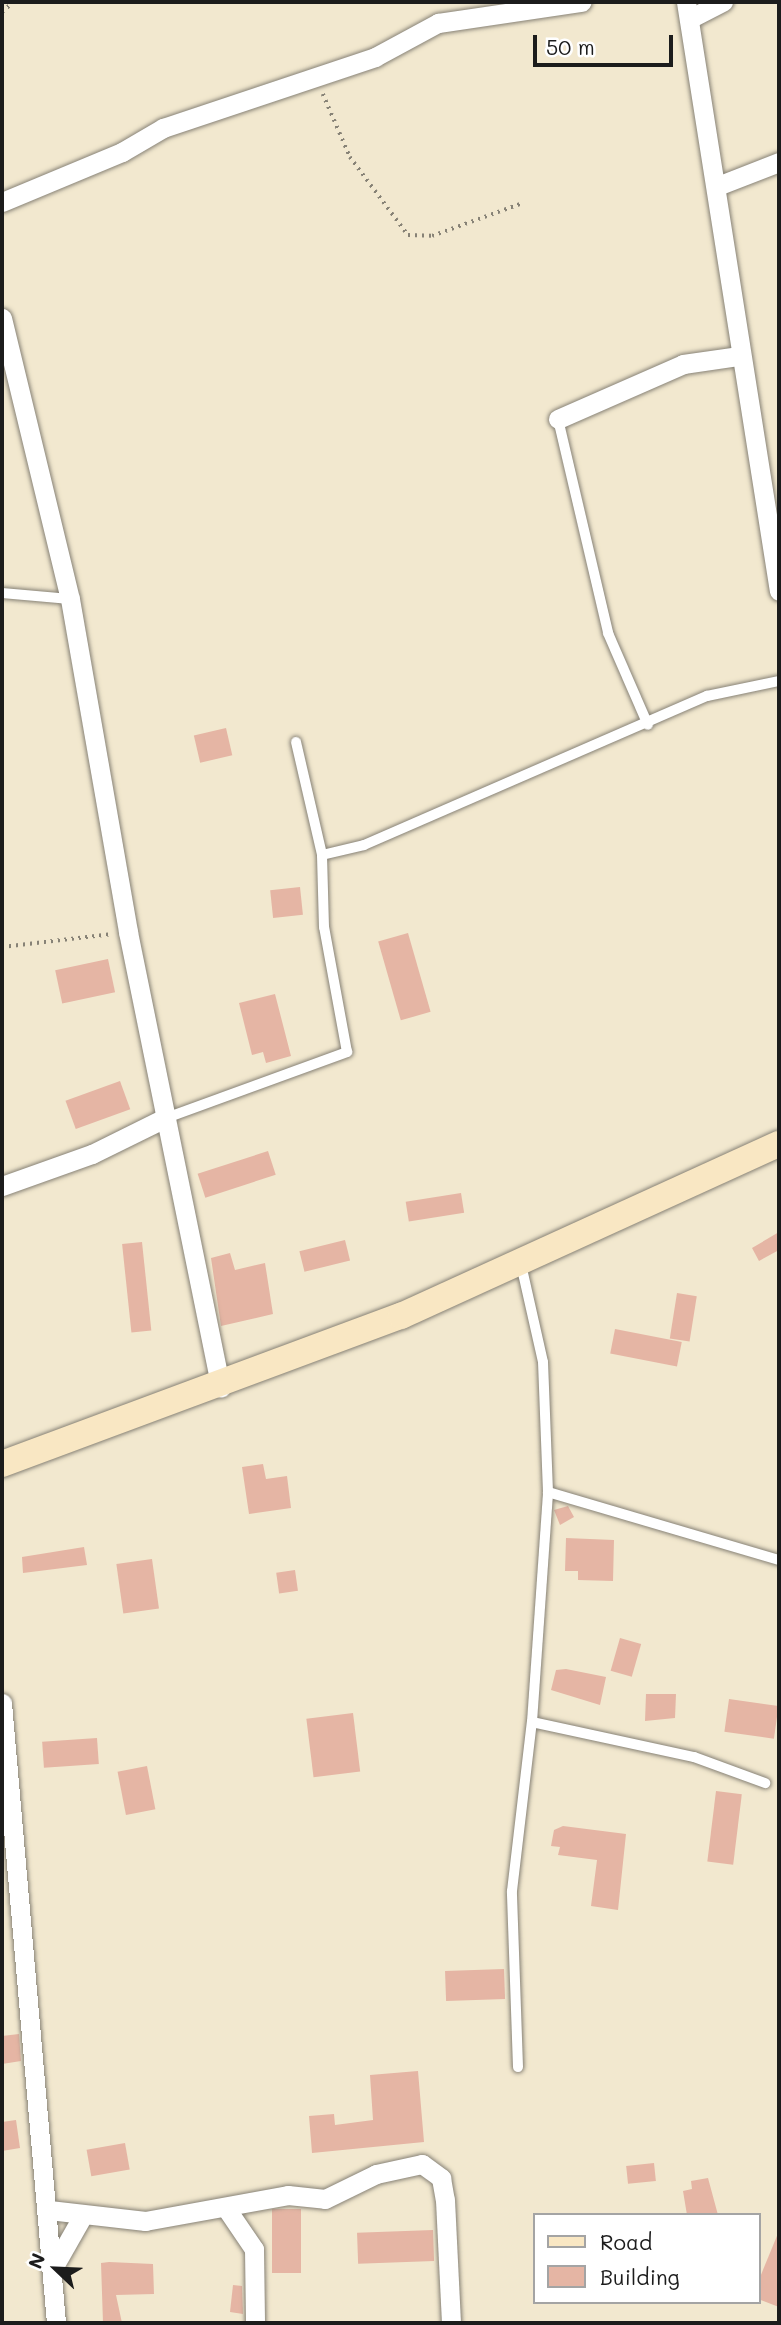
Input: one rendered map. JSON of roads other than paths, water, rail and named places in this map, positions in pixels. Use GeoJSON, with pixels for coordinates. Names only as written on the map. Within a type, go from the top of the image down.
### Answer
{"type":"FeatureCollection","features":[{"type":"Feature","properties":{"kind":"main road"},"geometry":{"type":"LineString","coordinates":[[2,1464],[221,1388],[521,1262],[773,1151]]}},
{"type":"Feature","properties":{"kind":"street"},"geometry":{"type":"LineString","coordinates":[[2,202],[122,152],[163,128],[286,82],[317,79],[438,23],[581,2]]}},
{"type":"Feature","properties":{"kind":"street"},"geometry":{"type":"LineString","coordinates":[[723,2],[689,10],[720,185],[739,356],[779,591]]}},
{"type":"Feature","properties":{"kind":"street"},"geometry":{"type":"LineString","coordinates":[[720,185],[779,162]]}},
{"type":"Feature","properties":{"kind":"street"},"geometry":{"type":"LineString","coordinates":[[2,318],[70,599],[128,932],[221,1388]]}},
{"type":"Feature","properties":{"kind":"street"},"geometry":{"type":"LineString","coordinates":[[558,419],[683,364],[739,356]]}},
{"type":"Feature","properties":{"kind":"street"},"geometry":{"type":"LineString","coordinates":[[2,1186],[165,1118]]}},
{"type":"Feature","properties":{"kind":"street"},"geometry":{"type":"LineString","coordinates":[[2,1703],[10,1853],[49,2210],[56,2323]]}},
{"type":"Feature","properties":{"kind":"street"},"geometry":{"type":"LineString","coordinates":[[49,2210],[82,2217],[145,2221],[288,2195],[337,2196],[408,2163],[434,2169],[445,2200],[451,2323]]}},
{"type":"Feature","properties":{"kind":"street"},"geometry":{"type":"LineString","coordinates":[[226,2208],[254,2249],[255,2323]]}},
{"type":"Feature","properties":{"kind":"street"},"geometry":{"type":"LineString","coordinates":[[52,2269],[82,2217]]}},
{"type":"Feature","properties":{"kind":"lane"},"geometry":{"type":"LineString","coordinates":[[558,419],[608,633],[648,725]]}},
{"type":"Feature","properties":{"kind":"lane"},"geometry":{"type":"LineString","coordinates":[[2,593],[70,599]]}},
{"type":"Feature","properties":{"kind":"lane"},"geometry":{"type":"LineString","coordinates":[[322,855],[364,845],[461,798],[648,725],[707,696],[779,681]]}},
{"type":"Feature","properties":{"kind":"lane"},"geometry":{"type":"LineString","coordinates":[[165,1118],[347,1052],[324,927],[322,855],[296,742]]}},
{"type":"Feature","properties":{"kind":"lane"},"geometry":{"type":"LineString","coordinates":[[519,2067],[512,1891],[533,1722],[548,1492],[542,1362],[521,1262]]}},
{"type":"Feature","properties":{"kind":"lane"},"geometry":{"type":"LineString","coordinates":[[548,1492],[779,1560]]}},
{"type":"Feature","properties":{"kind":"lane"},"geometry":{"type":"LineString","coordinates":[[533,1722],[694,1758],[765,1783]]}}]}
